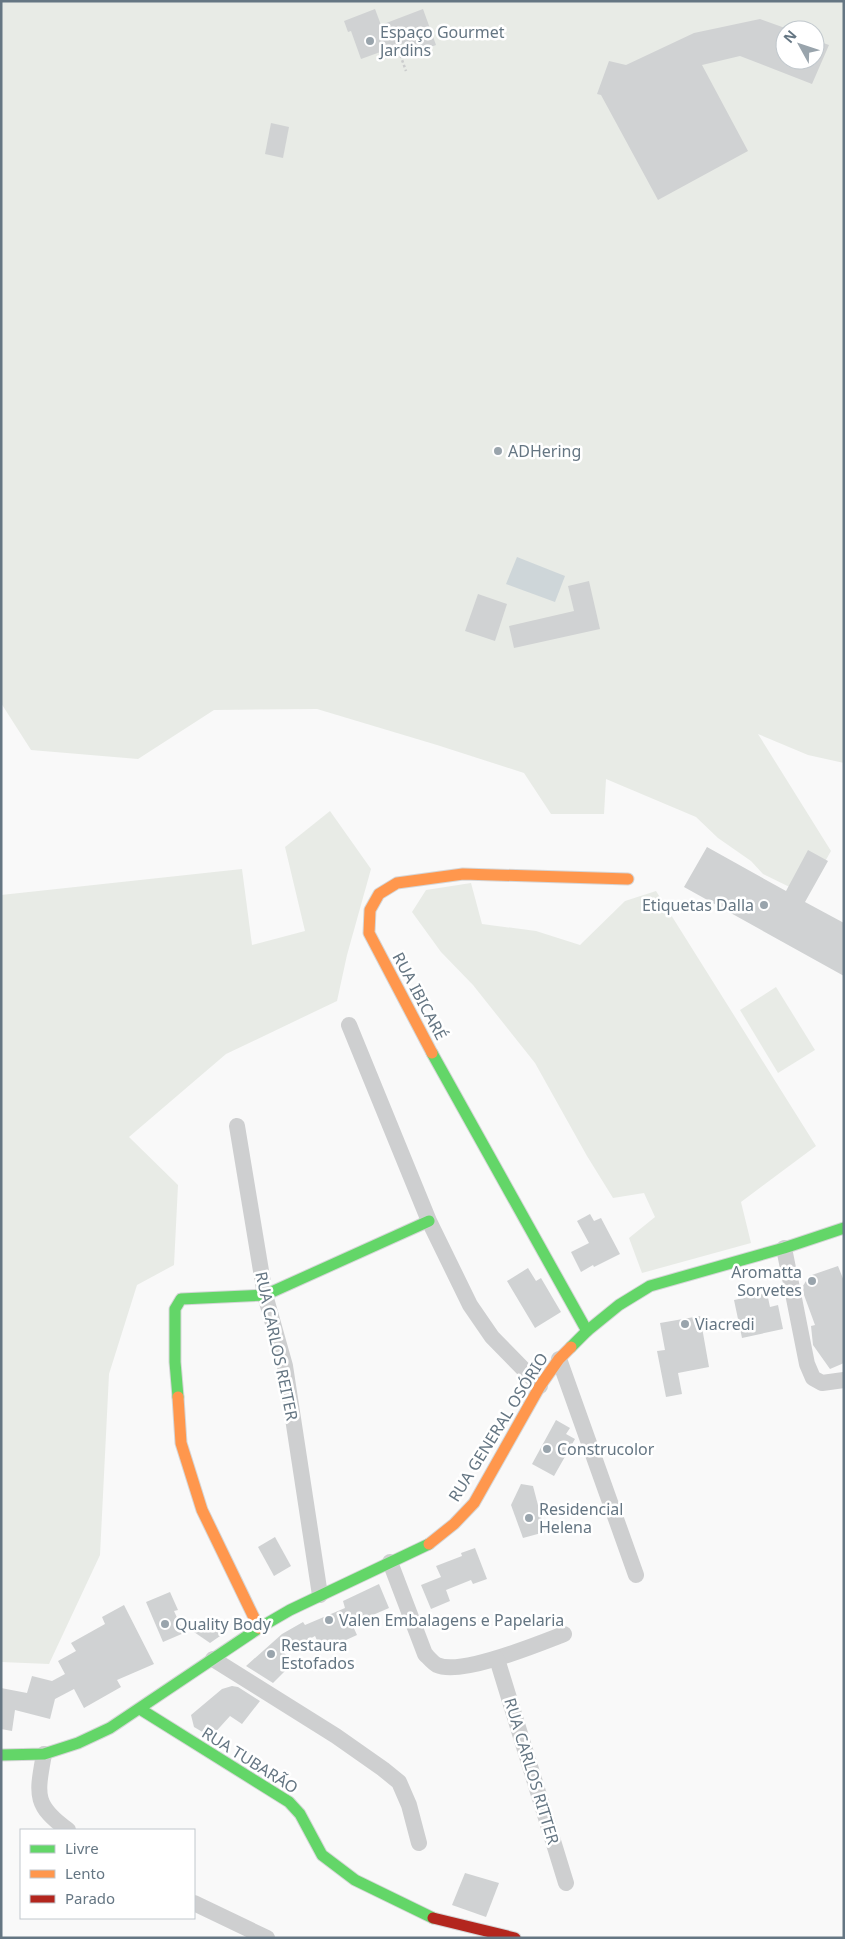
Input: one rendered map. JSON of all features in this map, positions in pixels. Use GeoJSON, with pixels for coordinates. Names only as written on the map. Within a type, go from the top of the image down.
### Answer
{"type":"FeatureCollection","features":[{"type":"Feature","properties":{"kind":"street","name":"RUA IBICARÉ"},"geometry":{"type":"LineString","coordinates":[[587,1330],[451,1089],[380,956],[369,933],[370,910],[379,894],[396,883],[463,874],[628,880]]}},
{"type":"Feature","properties":{"kind":"street"},"geometry":{"type":"LineString","coordinates":[[349,1025],[429,1221],[470,1306],[492,1337],[540,1386]]}},
{"type":"Feature","properties":{"kind":"street","name":"RUA CARLOS REITER"},"geometry":{"type":"LineString","coordinates":[[237,1126],[266,1295],[285,1366],[320,1595]]}},
{"type":"Feature","properties":{"kind":"street"},"geometry":{"type":"LineString","coordinates":[[259,1628],[202,1510],[181,1443],[175,1309],[181,1300],[266,1295],[429,1221]]}},
{"type":"Feature","properties":{"kind":"street","name":"RUA GENERAL OSÓRIO"},"geometry":{"type":"LineString","coordinates":[[1,1755],[44,1754],[78,1743],[110,1728],[259,1628],[320,1595],[430,1542],[454,1524],[474,1503],[540,1386],[559,1359],[587,1330],[619,1305],[650,1286],[784,1248],[844,1228]]}},
{"type":"Feature","properties":{"kind":"street"},"geometry":{"type":"LineString","coordinates":[[784,1248],[807,1364],[813,1378],[822,1383],[844,1380]]}},
{"type":"Feature","properties":{"kind":"street"},"geometry":{"type":"LineString","coordinates":[[559,1359],[636,1575]]}},
{"type":"Feature","properties":{"kind":"street"},"geometry":{"type":"LineString","coordinates":[[390,1562],[425,1654],[436,1665],[451,1668],[497,1659],[564,1634]]}},
{"type":"Feature","properties":{"kind":"street"},"geometry":{"type":"LineString","coordinates":[[213,1659],[336,1736],[399,1782],[408,1804],[419,1843]]}},
{"type":"Feature","properties":{"kind":"street","name":"RUA CARLOS RITTER"},"geometry":{"type":"LineString","coordinates":[[497,1659],[566,1883]]}},
{"type":"Feature","properties":{"kind":"street","name":"RUA TUBARÃO"},"geometry":{"type":"LineString","coordinates":[[140,1709],[289,1802],[300,1814],[322,1855],[355,1880],[430,1917],[515,1938]]}},
{"type":"Feature","properties":{"kind":"street"},"geometry":{"type":"LineString","coordinates":[[44,1754],[38,1795],[47,1813],[67,1829]]}},
{"type":"Feature","properties":{"kind":"street"},"geometry":{"type":"LineString","coordinates":[[195,1903],[267,1938]]}},
{"type":"Feature","properties":{"kind":"path"},"geometry":{"type":"LineString","coordinates":[[392,32],[406,71]]}},
{"type":"Feature","properties":{"kind":"shaded area"},"geometry":{"type":"Polygon","coordinates":[[[1,1],[844,1],[844,763],[808,755],[758,734],[831,851],[806,895],[763,874],[751,861],[718,838],[696,817],[606,779],[604,814],[551,814],[524,773],[317,709],[214,710],[138,759],[31,750],[1,703],[1,1]]]}},
{"type":"Feature","properties":{"kind":"shaded area"},"geometry":{"type":"Polygon","coordinates":[[[517,557],[565,576],[555,602],[506,584],[517,557]]]}},
{"type":"Feature","properties":{"kind":"shaded area"},"geometry":{"type":"Polygon","coordinates":[[[330,811],[371,869],[347,955],[337,1001],[226,1054],[129,1137],[178,1185],[174,1265],[137,1285],[109,1374],[100,1555],[49,1664],[1,1662],[1,895],[242,869],[252,945],[305,931],[285,847],[330,811]]]}},
{"type":"Feature","properties":{"kind":"shaded area"},"geometry":{"type":"Polygon","coordinates":[[[471,883],[482,924],[536,931],[580,945],[625,901],[656,891],[816,1146],[741,1202],[751,1243],[642,1273],[629,1238],[655,1217],[644,1193],[613,1198],[587,1156],[535,1063],[473,985],[441,952],[412,912],[426,890],[471,883]]]}},
{"type":"Feature","properties":{"kind":"shaded area"},"geometry":{"type":"Polygon","coordinates":[[[776,987],[815,1050],[778,1073],[740,1010],[776,987]]]}},
{"type":"Feature","properties":{"kind":"building"},"geometry":{"type":"Polygon","coordinates":[[[375,9],[381,25],[423,9],[436,45],[412,54],[408,42],[361,59],[351,31],[348,32],[344,21],[375,9]]]}},
{"type":"Feature","properties":{"kind":"building"},"geometry":{"type":"Polygon","coordinates":[[[760,19],[775,24],[775,70],[740,56],[702,65],[748,151],[658,200],[601,95],[597,94],[609,61],[626,65],[694,33],[760,19]]]}},
{"type":"Feature","properties":{"kind":"building"},"geometry":{"type":"Polygon","coordinates":[[[825,44],[829,45],[825,54],[825,44]]]}},
{"type":"Feature","properties":{"kind":"building"},"geometry":{"type":"Polygon","coordinates":[[[776,70],[818,70],[812,84],[776,70]]]}},
{"type":"Feature","properties":{"kind":"building"},"geometry":{"type":"Polygon","coordinates":[[[271,123],[289,127],[283,158],[265,154],[271,123]]]}},
{"type":"Feature","properties":{"kind":"building"},"geometry":{"type":"Polygon","coordinates":[[[589,581],[600,629],[514,648],[509,626],[574,611],[568,586],[589,581]]]}},
{"type":"Feature","properties":{"kind":"building"},"geometry":{"type":"Polygon","coordinates":[[[478,594],[507,604],[495,641],[465,631],[478,594]]]}},
{"type":"Feature","properties":{"kind":"building","name":"Etiquetas Dalla"},"geometry":{"type":"Polygon","coordinates":[[[707,847],[786,891],[808,850],[828,861],[805,902],[844,923],[844,976],[684,887],[707,847]]]}},
{"type":"Feature","properties":{"kind":"building"},"geometry":{"type":"Polygon","coordinates":[[[590,1214],[594,1221],[601,1218],[620,1254],[581,1272],[571,1252],[589,1243],[577,1221],[590,1214]]]}},
{"type":"Feature","properties":{"kind":"building"},"geometry":{"type":"Polygon","coordinates":[[[838,1266],[844,1281],[844,1363],[830,1369],[813,1345],[811,1326],[815,1325],[804,1295],[803,1286],[809,1276],[838,1266]]]}},
{"type":"Feature","properties":{"kind":"building"},"geometry":{"type":"Polygon","coordinates":[[[528,1268],[536,1281],[541,1278],[561,1312],[535,1328],[507,1281],[528,1268]]]}},
{"type":"Feature","properties":{"kind":"building"},"geometry":{"type":"Polygon","coordinates":[[[767,1293],[770,1307],[778,1305],[783,1329],[742,1338],[734,1300],[767,1293]]]}},
{"type":"Feature","properties":{"kind":"building"},"geometry":{"type":"Polygon","coordinates":[[[700,1316],[709,1367],[678,1373],[682,1394],[666,1397],[657,1351],[665,1350],[660,1323],[700,1316]]]}},
{"type":"Feature","properties":{"kind":"building"},"geometry":{"type":"Polygon","coordinates":[[[556,1420],[570,1428],[566,1434],[575,1439],[554,1476],[532,1464],[556,1420]]]}},
{"type":"Feature","properties":{"kind":"building","name":"Residencial Helena"},"geometry":{"type":"Polygon","coordinates":[[[521,1484],[533,1486],[545,1532],[523,1538],[511,1505],[521,1484]]]}},
{"type":"Feature","properties":{"kind":"building"},"geometry":{"type":"Polygon","coordinates":[[[275,1537],[291,1566],[274,1576],[258,1547],[275,1537]]]}},
{"type":"Feature","properties":{"kind":"building"},"geometry":{"type":"Polygon","coordinates":[[[475,1548],[487,1579],[473,1584],[471,1580],[446,1590],[450,1601],[431,1609],[421,1585],[441,1577],[436,1566],[462,1556],[461,1553],[475,1548]]]}},
{"type":"Feature","properties":{"kind":"building"},"geometry":{"type":"Polygon","coordinates":[[[379,1584],[389,1608],[352,1624],[357,1635],[322,1651],[315,1636],[284,1653],[294,1662],[273,1683],[246,1666],[282,1634],[303,1622],[305,1625],[345,1608],[343,1601],[379,1584]]]}},
{"type":"Feature","properties":{"kind":"building"},"geometry":{"type":"Polygon","coordinates":[[[170,1592],[178,1610],[174,1611],[184,1633],[163,1642],[146,1602],[170,1592]]]}},
{"type":"Feature","properties":{"kind":"building"},"geometry":{"type":"Polygon","coordinates":[[[124,1605],[154,1664],[117,1680],[121,1687],[84,1708],[74,1689],[55,1699],[50,1719],[15,1710],[12,1731],[1,1729],[1,1688],[27,1693],[32,1676],[52,1681],[65,1674],[58,1661],[76,1651],[71,1643],[105,1624],[102,1617],[124,1605]]]}},
{"type":"Feature","properties":{"kind":"building"},"geometry":{"type":"Polygon","coordinates":[[[214,1620],[223,1634],[210,1643],[194,1632],[214,1620]]]}},
{"type":"Feature","properties":{"kind":"building"},"geometry":{"type":"Polygon","coordinates":[[[232,1686],[238,1687],[260,1701],[242,1724],[230,1716],[211,1737],[194,1727],[191,1715],[222,1689],[232,1686]]]}},
{"type":"Feature","properties":{"kind":"building"},"geometry":{"type":"Polygon","coordinates":[[[465,1873],[499,1883],[486,1917],[452,1905],[465,1873]]]}},
{"type":"Feature","properties":{"kind":"traffic: fast"},"geometry":{"type":"LineString","coordinates":[[432,1053],[587,1331]]}},
{"type":"Feature","properties":{"kind":"traffic: fast"},"geometry":{"type":"LineString","coordinates":[[178,1397],[175,1362],[175,1309],[181,1299],[265,1295],[429,1221]]}},
{"type":"Feature","properties":{"kind":"traffic: fast"},"geometry":{"type":"LineString","coordinates":[[571,1347],[587,1331],[619,1305],[650,1286],[784,1248],[844,1228]]}},
{"type":"Feature","properties":{"kind":"traffic: fast"},"geometry":{"type":"LineString","coordinates":[[1,1755],[44,1754],[78,1743],[110,1728],[259,1628],[290,1610],[429,1544]]}},
{"type":"Feature","properties":{"kind":"traffic: fast"},"geometry":{"type":"LineString","coordinates":[[140,1709],[289,1802],[300,1814],[322,1855],[355,1880],[433,1918]]}},
{"type":"Feature","properties":{"kind":"traffic: slow"},"geometry":{"type":"LineString","coordinates":[[432,1053],[369,933],[370,910],[379,894],[397,883],[463,874],[628,879]]}},
{"type":"Feature","properties":{"kind":"traffic: slow"},"geometry":{"type":"LineString","coordinates":[[429,1544],[454,1524],[474,1503],[540,1386],[559,1359],[571,1347]]}},
{"type":"Feature","properties":{"kind":"traffic: slow"},"geometry":{"type":"LineString","coordinates":[[178,1397],[181,1443],[202,1510],[259,1628]]}},
{"type":"Feature","properties":{"kind":"traffic: jam"},"geometry":{"type":"LineString","coordinates":[[433,1918],[515,1938]]}},
{"type":"Feature","properties":{"kind":"place","name":"Espaço Gourmet Jardins"},"geometry":{"type":"Point","coordinates":[370,41]}},
{"type":"Feature","properties":{"kind":"place","name":"ADHering"},"geometry":{"type":"Point","coordinates":[498,451]}},
{"type":"Feature","properties":{"kind":"place","name":"Etiquetas Dalla"},"geometry":{"type":"Point","coordinates":[764,905]}},
{"type":"Feature","properties":{"kind":"place","name":"Aromatta Sorvetes"},"geometry":{"type":"Point","coordinates":[812,1281]}},
{"type":"Feature","properties":{"kind":"place","name":"Viacredi"},"geometry":{"type":"Point","coordinates":[685,1324]}},
{"type":"Feature","properties":{"kind":"place","name":"Construcolor"},"geometry":{"type":"Point","coordinates":[547,1449]}},
{"type":"Feature","properties":{"kind":"place","name":"Residencial Helena"},"geometry":{"type":"Point","coordinates":[529,1518]}},
{"type":"Feature","properties":{"kind":"place","name":"Valen Embalagens e Papelaria"},"geometry":{"type":"Point","coordinates":[329,1620]}},
{"type":"Feature","properties":{"kind":"place","name":"Quality Body"},"geometry":{"type":"Point","coordinates":[165,1624]}},
{"type":"Feature","properties":{"kind":"place","name":"Restaura Estofados"},"geometry":{"type":"Point","coordinates":[271,1654]}}]}
